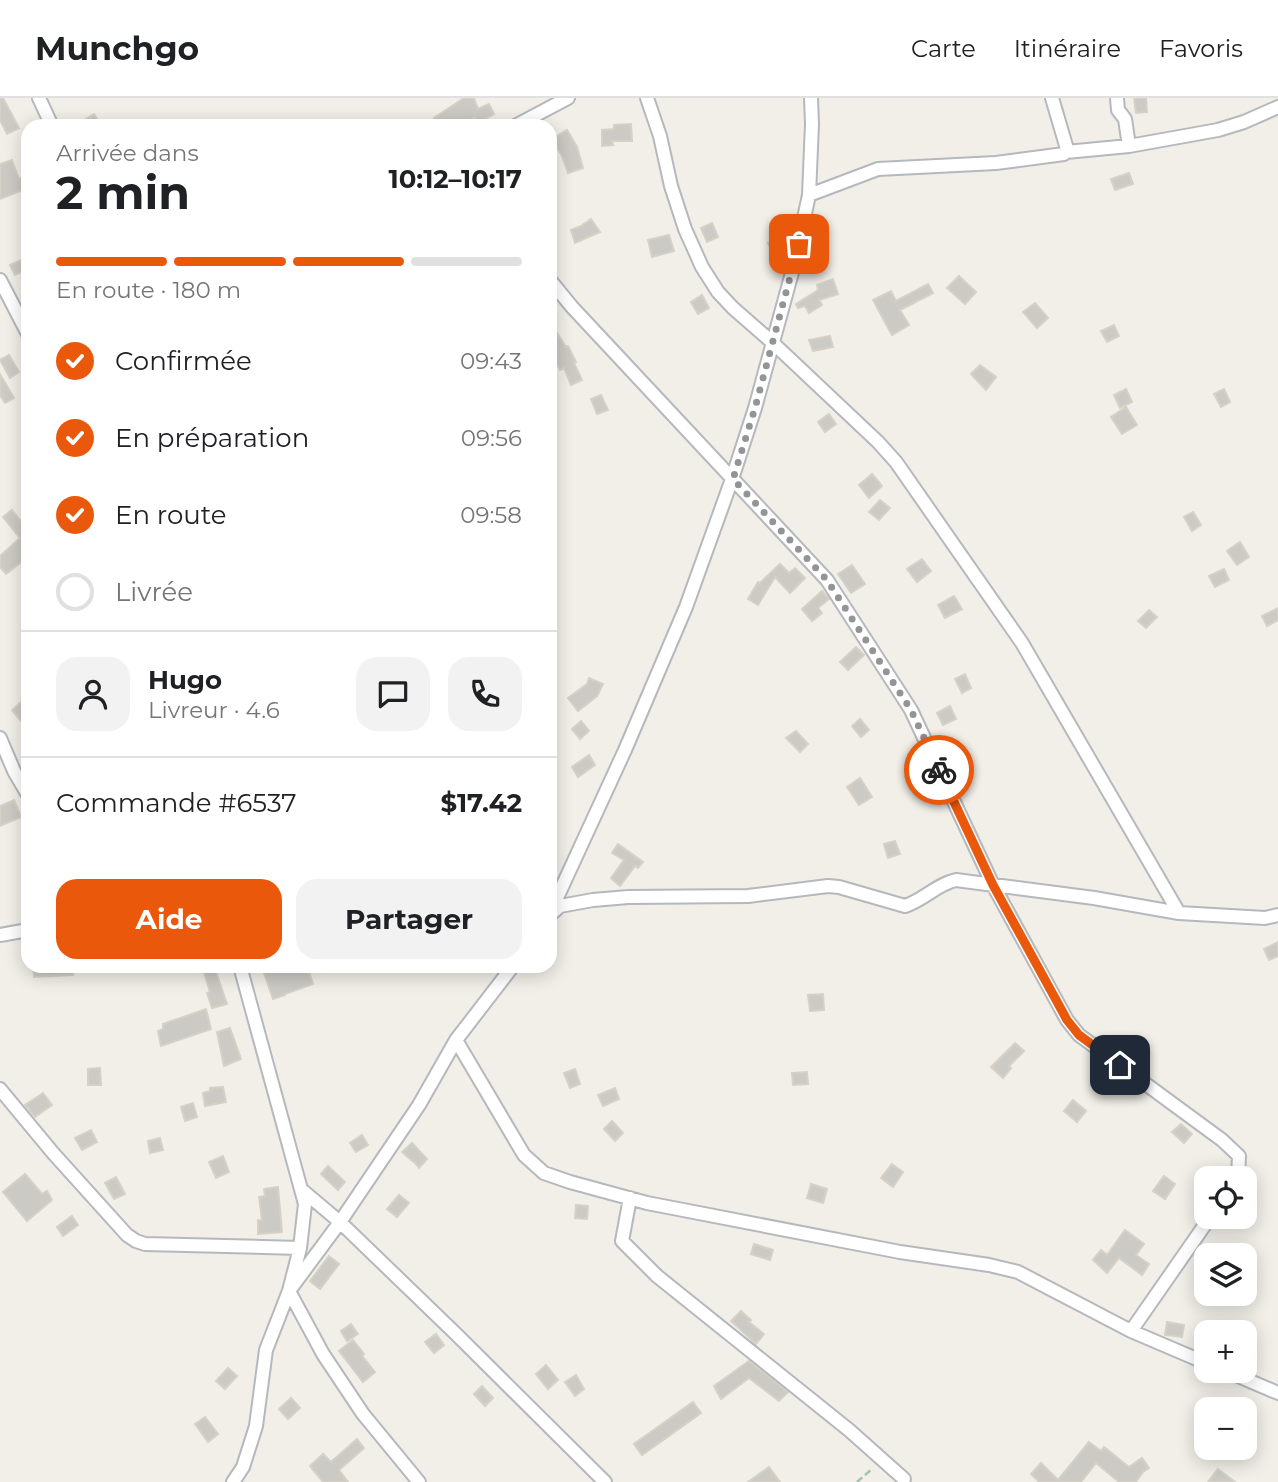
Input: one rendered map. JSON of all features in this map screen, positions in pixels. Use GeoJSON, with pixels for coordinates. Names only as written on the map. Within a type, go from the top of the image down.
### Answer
{"type":"FeatureCollection","features":[{"type":"Feature","properties":{"kind":"street"},"geometry":{"type":"LineString","coordinates":[[39,98],[49,119]]}},
{"type":"Feature","properties":{"kind":"street"},"geometry":{"type":"LineString","coordinates":[[525,119],[547,103],[568,98]]}},
{"type":"Feature","properties":{"kind":"street"},"geometry":{"type":"LineString","coordinates":[[647,98],[685,229],[702,267],[718,292],[869,433],[896,462],[1022,643],[1179,913]]}},
{"type":"Feature","properties":{"kind":"street"},"geometry":{"type":"LineString","coordinates":[[557,899],[686,607],[733,479],[773,343],[810,195],[811,98]]}},
{"type":"Feature","properties":{"kind":"street"},"geometry":{"type":"LineString","coordinates":[[1052,98],[1066,152]]}},
{"type":"Feature","properties":{"kind":"street"},"geometry":{"type":"LineString","coordinates":[[1118,98],[1118,110],[1125,119],[1129,146]]}},
{"type":"Feature","properties":{"kind":"street"},"geometry":{"type":"LineString","coordinates":[[810,195],[878,169],[996,163],[1129,146],[1225,128],[1278,107]]}},
{"type":"Feature","properties":{"kind":"street"},"geometry":{"type":"LineString","coordinates":[[0,280],[21,320]]}},
{"type":"Feature","properties":{"kind":"street"},"geometry":{"type":"LineString","coordinates":[[557,289],[827,580],[911,710],[993,885],[1067,1020],[1079,1035],[1222,1140],[1239,1156],[1239,1166]]}},
{"type":"Feature","properties":{"kind":"street"},"geometry":{"type":"LineString","coordinates":[[0,738],[21,782]]}},
{"type":"Feature","properties":{"kind":"street"},"geometry":{"type":"LineString","coordinates":[[557,909],[593,900],[628,897],[748,896],[828,886],[905,906],[915,903],[946,882],[956,880],[1094,898],[1179,913],[1265,918],[1278,915]]}},
{"type":"Feature","properties":{"kind":"street"},"geometry":{"type":"LineString","coordinates":[[0,935],[21,931]]}},
{"type":"Feature","properties":{"kind":"street"},"geometry":{"type":"LineString","coordinates":[[233,1482],[243,1467],[256,1426],[266,1349],[289,1291],[300,1248],[305,1204],[242,973]]}},
{"type":"Feature","properties":{"kind":"street"},"geometry":{"type":"LineString","coordinates":[[289,1291],[340,1222],[419,1105],[456,1040],[508,973]]}},
{"type":"Feature","properties":{"kind":"street"},"geometry":{"type":"LineString","coordinates":[[456,1040],[524,1155],[544,1173],[630,1198],[807,1235],[1018,1272],[1131,1331],[1194,1358]]}},
{"type":"Feature","properties":{"kind":"street"},"geometry":{"type":"LineString","coordinates":[[0,1089],[109,1215],[136,1241],[145,1244],[300,1248]]}},
{"type":"Feature","properties":{"kind":"street"},"geometry":{"type":"LineString","coordinates":[[302,1190],[340,1222],[605,1482]]}},
{"type":"Feature","properties":{"kind":"street"},"geometry":{"type":"LineString","coordinates":[[630,1198],[622,1241],[657,1276],[849,1430],[904,1479]]}},
{"type":"Feature","properties":{"kind":"street"},"geometry":{"type":"LineString","coordinates":[[1131,1331],[1202,1229]]}},
{"type":"Feature","properties":{"kind":"street"},"geometry":{"type":"LineString","coordinates":[[289,1291],[323,1354],[363,1414],[419,1482]]}},
{"type":"Feature","properties":{"kind":"street"},"geometry":{"type":"LineString","coordinates":[[1255,1383],[1278,1393]]}},
{"type":"Feature","properties":{"kind":"path"},"geometry":{"type":"LineString","coordinates":[[857,1482],[882,1459]]}},
{"type":"Feature","properties":{"kind":"building"},"geometry":{"type":"Polygon","coordinates":[[[0,98],[3,98],[19,128],[7,134],[0,120],[0,98]]]}},
{"type":"Feature","properties":{"kind":"building"},"geometry":{"type":"Polygon","coordinates":[[[464,98],[474,98],[478,109],[489,104],[494,114],[485,119],[434,118],[464,98]]]}},
{"type":"Feature","properties":{"kind":"building"},"geometry":{"type":"Polygon","coordinates":[[[1134,98],[1146,98],[1147,112],[1136,113],[1134,98]]]}},
{"type":"Feature","properties":{"kind":"building"},"geometry":{"type":"Polygon","coordinates":[[[631,124],[632,141],[612,141],[613,145],[602,146],[602,130],[614,129],[614,125],[631,124]]]}},
{"type":"Feature","properties":{"kind":"building"},"geometry":{"type":"Polygon","coordinates":[[[567,130],[577,147],[583,168],[568,173],[557,148],[557,136],[567,130]]]}},
{"type":"Feature","properties":{"kind":"building"},"geometry":{"type":"Polygon","coordinates":[[[12,160],[21,178],[21,191],[0,199],[0,164],[12,160]]]}},
{"type":"Feature","properties":{"kind":"building"},"geometry":{"type":"Polygon","coordinates":[[[1129,173],[1133,184],[1115,190],[1111,179],[1129,173]]]}},
{"type":"Feature","properties":{"kind":"building"},"geometry":{"type":"Polygon","coordinates":[[[591,219],[600,232],[575,243],[571,230],[591,219]]]}},
{"type":"Feature","properties":{"kind":"building"},"geometry":{"type":"Polygon","coordinates":[[[712,223],[718,237],[707,242],[701,228],[712,223]]]}},
{"type":"Feature","properties":{"kind":"building"},"geometry":{"type":"Polygon","coordinates":[[[669,235],[674,251],[652,257],[648,240],[669,235]]]}},
{"type":"Feature","properties":{"kind":"building"},"geometry":{"type":"Polygon","coordinates":[[[781,236],[787,249],[774,255],[768,243],[781,236]]]}},
{"type":"Feature","properties":{"kind":"building"},"geometry":{"type":"Polygon","coordinates":[[[21,260],[21,272],[15,275],[10,265],[21,260]]]}},
{"type":"Feature","properties":{"kind":"building"},"geometry":{"type":"Polygon","coordinates":[[[959,276],[976,292],[965,304],[947,288],[959,276]]]}},
{"type":"Feature","properties":{"kind":"building"},"geometry":{"type":"Polygon","coordinates":[[[833,279],[838,294],[819,300],[822,305],[809,313],[805,306],[798,308],[796,304],[818,290],[817,285],[833,279]]]}},
{"type":"Feature","properties":{"kind":"building"},"geometry":{"type":"Polygon","coordinates":[[[928,284],[933,293],[900,310],[909,325],[892,335],[873,300],[891,291],[896,301],[928,284]]]}},
{"type":"Feature","properties":{"kind":"building"},"geometry":{"type":"Polygon","coordinates":[[[702,295],[709,308],[698,314],[691,302],[702,295]]]}},
{"type":"Feature","properties":{"kind":"building"},"geometry":{"type":"Polygon","coordinates":[[[1035,303],[1048,318],[1037,328],[1023,312],[1035,303]]]}},
{"type":"Feature","properties":{"kind":"building"},"geometry":{"type":"Polygon","coordinates":[[[1114,325],[1119,336],[1107,342],[1101,331],[1114,325]]]}},
{"type":"Feature","properties":{"kind":"building"},"geometry":{"type":"Polygon","coordinates":[[[557,333],[566,347],[568,346],[582,380],[571,385],[564,368],[560,370],[557,364],[557,333]]]}},
{"type":"Feature","properties":{"kind":"building"},"geometry":{"type":"Polygon","coordinates":[[[830,336],[833,347],[813,351],[809,340],[830,336]]]}},
{"type":"Feature","properties":{"kind":"building"},"geometry":{"type":"Polygon","coordinates":[[[9,355],[19,372],[10,378],[0,360],[9,355]]]}},
{"type":"Feature","properties":{"kind":"building"},"geometry":{"type":"Polygon","coordinates":[[[980,365],[996,377],[986,390],[971,374],[980,365]]]}},
{"type":"Feature","properties":{"kind":"building"},"geometry":{"type":"Polygon","coordinates":[[[0,374],[14,398],[5,403],[0,395],[0,374]]]}},
{"type":"Feature","properties":{"kind":"building"},"geometry":{"type":"Polygon","coordinates":[[[1126,389],[1132,402],[1120,408],[1114,395],[1126,389]]]}},
{"type":"Feature","properties":{"kind":"building"},"geometry":{"type":"Polygon","coordinates":[[[1224,389],[1230,402],[1221,407],[1214,394],[1224,389]]]}},
{"type":"Feature","properties":{"kind":"building"},"geometry":{"type":"Polygon","coordinates":[[[601,395],[608,410],[597,414],[591,399],[601,395]]]}},
{"type":"Feature","properties":{"kind":"building"},"geometry":{"type":"Polygon","coordinates":[[[1126,407],[1137,425],[1122,434],[1111,417],[1126,407]]]}},
{"type":"Feature","properties":{"kind":"building"},"geometry":{"type":"Polygon","coordinates":[[[829,414],[836,424],[825,432],[818,422],[829,414]]]}},
{"type":"Feature","properties":{"kind":"building"},"geometry":{"type":"Polygon","coordinates":[[[872,474],[882,486],[869,498],[859,485],[872,474]]]}},
{"type":"Feature","properties":{"kind":"building"},"geometry":{"type":"Polygon","coordinates":[[[880,500],[890,508],[879,520],[869,512],[880,500]]]}},
{"type":"Feature","properties":{"kind":"building"},"geometry":{"type":"Polygon","coordinates":[[[12,510],[21,521],[21,562],[6,574],[0,567],[0,556],[20,538],[3,517],[12,510]]]}},
{"type":"Feature","properties":{"kind":"building"},"geometry":{"type":"Polygon","coordinates":[[[1193,512],[1201,525],[1192,531],[1184,517],[1193,512]]]}},
{"type":"Feature","properties":{"kind":"building"},"geometry":{"type":"Polygon","coordinates":[[[1240,542],[1249,557],[1237,565],[1227,551],[1240,542]]]}},
{"type":"Feature","properties":{"kind":"building"},"geometry":{"type":"Polygon","coordinates":[[[922,559],[931,571],[917,582],[907,569],[922,559]]]}},
{"type":"Feature","properties":{"kind":"building"},"geometry":{"type":"Polygon","coordinates":[[[780,564],[789,573],[795,568],[805,578],[790,593],[775,577],[758,605],[748,599],[758,582],[780,564]]]}},
{"type":"Feature","properties":{"kind":"building"},"geometry":{"type":"Polygon","coordinates":[[[852,565],[865,584],[851,593],[838,574],[852,565]]]}},
{"type":"Feature","properties":{"kind":"building"},"geometry":{"type":"Polygon","coordinates":[[[1224,569],[1229,580],[1215,587],[1209,576],[1224,569]]]}},
{"type":"Feature","properties":{"kind":"building"},"geometry":{"type":"Polygon","coordinates":[[[822,591],[829,599],[818,608],[822,613],[812,621],[802,609],[822,591]]]}},
{"type":"Feature","properties":{"kind":"building"},"geometry":{"type":"Polygon","coordinates":[[[954,596],[962,609],[945,618],[938,605],[954,596]]]}},
{"type":"Feature","properties":{"kind":"building"},"geometry":{"type":"Polygon","coordinates":[[[1278,608],[1278,620],[1267,626],[1262,616],[1278,608]]]}},
{"type":"Feature","properties":{"kind":"building"},"geometry":{"type":"Polygon","coordinates":[[[1149,610],[1157,617],[1146,628],[1138,621],[1149,610]]]}},
{"type":"Feature","properties":{"kind":"building"},"geometry":{"type":"Polygon","coordinates":[[[856,647],[864,655],[848,670],[840,662],[856,647]]]}},
{"type":"Feature","properties":{"kind":"building"},"geometry":{"type":"Polygon","coordinates":[[[965,674],[971,688],[962,693],[955,679],[965,674]]]}},
{"type":"Feature","properties":{"kind":"building"},"geometry":{"type":"Polygon","coordinates":[[[589,678],[603,684],[597,696],[578,711],[568,698],[587,684],[589,678]]]}},
{"type":"Feature","properties":{"kind":"building"},"geometry":{"type":"Polygon","coordinates":[[[21,702],[21,721],[12,710],[21,702]]]}},
{"type":"Feature","properties":{"kind":"building"},"geometry":{"type":"Polygon","coordinates":[[[950,706],[956,719],[943,725],[937,713],[950,706]]]}},
{"type":"Feature","properties":{"kind":"building"},"geometry":{"type":"Polygon","coordinates":[[[860,719],[869,730],[861,737],[852,726],[860,719]]]}},
{"type":"Feature","properties":{"kind":"building"},"geometry":{"type":"Polygon","coordinates":[[[581,721],[589,731],[580,739],[572,729],[581,721]]]}},
{"type":"Feature","properties":{"kind":"building"},"geometry":{"type":"Polygon","coordinates":[[[796,731],[808,744],[800,752],[786,738],[796,731]]]}},
{"type":"Feature","properties":{"kind":"building"},"geometry":{"type":"Polygon","coordinates":[[[589,755],[595,765],[578,777],[572,767],[589,755]]]}},
{"type":"Feature","properties":{"kind":"building"},"geometry":{"type":"Polygon","coordinates":[[[860,778],[872,797],[859,805],[847,787],[860,778]]]}},
{"type":"Feature","properties":{"kind":"building"},"geometry":{"type":"Polygon","coordinates":[[[14,800],[21,817],[0,826],[0,806],[14,800]]]}},
{"type":"Feature","properties":{"kind":"building"},"geometry":{"type":"Polygon","coordinates":[[[895,841],[900,854],[888,858],[884,844],[895,841]]]}},
{"type":"Feature","properties":{"kind":"building"},"geometry":{"type":"Polygon","coordinates":[[[618,844],[643,862],[638,868],[635,866],[620,886],[611,878],[624,860],[612,853],[618,844]]]}},
{"type":"Feature","properties":{"kind":"building"},"geometry":{"type":"Polygon","coordinates":[[[1278,942],[1278,956],[1269,960],[1264,949],[1278,942]]]}},
{"type":"Feature","properties":{"kind":"building"},"geometry":{"type":"Polygon","coordinates":[[[34,973],[73,975],[34,977],[34,973]]]}},
{"type":"Feature","properties":{"kind":"building"},"geometry":{"type":"Polygon","coordinates":[[[204,973],[216,973],[227,1004],[212,1008],[207,993],[210,992],[204,973]]]}},
{"type":"Feature","properties":{"kind":"building"},"geometry":{"type":"Polygon","coordinates":[[[264,973],[309,973],[313,984],[273,999],[264,973]]]}},
{"type":"Feature","properties":{"kind":"building"},"geometry":{"type":"Polygon","coordinates":[[[823,994],[824,1010],[810,1011],[808,995],[823,994]]]}},
{"type":"Feature","properties":{"kind":"building"},"geometry":{"type":"Polygon","coordinates":[[[206,1009],[211,1029],[161,1046],[158,1031],[163,1029],[163,1024],[206,1009]]]}},
{"type":"Feature","properties":{"kind":"building"},"geometry":{"type":"Polygon","coordinates":[[[230,1028],[241,1059],[224,1066],[217,1032],[230,1028]]]}},
{"type":"Feature","properties":{"kind":"building"},"geometry":{"type":"Polygon","coordinates":[[[1015,1043],[1024,1051],[1009,1066],[1011,1068],[1003,1078],[991,1067],[1015,1043]]]}},
{"type":"Feature","properties":{"kind":"building"},"geometry":{"type":"Polygon","coordinates":[[[100,1068],[101,1085],[88,1085],[88,1069],[100,1068]]]}},
{"type":"Feature","properties":{"kind":"building"},"geometry":{"type":"Polygon","coordinates":[[[575,1069],[580,1084],[570,1088],[564,1073],[575,1069]]]}},
{"type":"Feature","properties":{"kind":"building"},"geometry":{"type":"Polygon","coordinates":[[[807,1072],[808,1084],[793,1085],[792,1073],[807,1072]]]}},
{"type":"Feature","properties":{"kind":"building"},"geometry":{"type":"Polygon","coordinates":[[[223,1087],[226,1102],[205,1106],[203,1093],[210,1091],[210,1088],[223,1087]]]}},
{"type":"Feature","properties":{"kind":"building"},"geometry":{"type":"Polygon","coordinates":[[[615,1088],[619,1099],[603,1106],[598,1095],[615,1088]]]}},
{"type":"Feature","properties":{"kind":"building"},"geometry":{"type":"Polygon","coordinates":[[[43,1093],[52,1105],[35,1117],[25,1105],[43,1093]]]}},
{"type":"Feature","properties":{"kind":"building"},"geometry":{"type":"Polygon","coordinates":[[[1073,1100],[1086,1111],[1077,1122],[1064,1111],[1073,1100]]]}},
{"type":"Feature","properties":{"kind":"building"},"geometry":{"type":"Polygon","coordinates":[[[193,1103],[197,1117],[185,1121],[181,1107],[193,1103]]]}},
{"type":"Feature","properties":{"kind":"building"},"geometry":{"type":"Polygon","coordinates":[[[612,1121],[623,1133],[615,1141],[604,1129],[612,1121]]]}},
{"type":"Feature","properties":{"kind":"building"},"geometry":{"type":"Polygon","coordinates":[[[1181,1124],[1192,1134],[1184,1143],[1172,1132],[1181,1124]]]}},
{"type":"Feature","properties":{"kind":"building"},"geometry":{"type":"Polygon","coordinates":[[[91,1130],[97,1142],[82,1150],[75,1138],[91,1130]]]}},
{"type":"Feature","properties":{"kind":"building"},"geometry":{"type":"Polygon","coordinates":[[[362,1135],[368,1145],[356,1152],[350,1143],[362,1135]]]}},
{"type":"Feature","properties":{"kind":"building"},"geometry":{"type":"Polygon","coordinates":[[[160,1138],[163,1150],[150,1153],[148,1141],[160,1138]]]}},
{"type":"Feature","properties":{"kind":"building"},"geometry":{"type":"Polygon","coordinates":[[[412,1143],[427,1159],[419,1168],[402,1152],[412,1143]]]}},
{"type":"Feature","properties":{"kind":"building"},"geometry":{"type":"Polygon","coordinates":[[[223,1156],[229,1172],[216,1178],[209,1162],[223,1156]]]}},
{"type":"Feature","properties":{"kind":"building"},"geometry":{"type":"Polygon","coordinates":[[[892,1164],[903,1172],[893,1187],[881,1178],[892,1164]]]}},
{"type":"Feature","properties":{"kind":"building"},"geometry":{"type":"Polygon","coordinates":[[[328,1166],[345,1182],[338,1190],[321,1174],[328,1166]]]}},
{"type":"Feature","properties":{"kind":"building"},"geometry":{"type":"Polygon","coordinates":[[[25,1174],[42,1194],[47,1191],[52,1200],[27,1221],[3,1192],[25,1174]]]}},
{"type":"Feature","properties":{"kind":"building"},"geometry":{"type":"Polygon","coordinates":[[[1164,1176],[1175,1184],[1165,1199],[1153,1191],[1164,1176]]]}},
{"type":"Feature","properties":{"kind":"building"},"geometry":{"type":"Polygon","coordinates":[[[116,1177],[125,1194],[114,1199],[105,1183],[116,1177]]]}},
{"type":"Feature","properties":{"kind":"building"},"geometry":{"type":"Polygon","coordinates":[[[811,1184],[827,1189],[823,1203],[807,1198],[811,1184]]]}},
{"type":"Feature","properties":{"kind":"building"},"geometry":{"type":"Polygon","coordinates":[[[278,1187],[282,1232],[258,1234],[258,1220],[262,1221],[259,1197],[265,1196],[264,1189],[278,1187]]]}},
{"type":"Feature","properties":{"kind":"building"},"geometry":{"type":"Polygon","coordinates":[[[399,1195],[409,1203],[397,1217],[387,1209],[399,1195]]]}},
{"type":"Feature","properties":{"kind":"building"},"geometry":{"type":"Polygon","coordinates":[[[576,1205],[588,1206],[587,1219],[575,1218],[576,1205]]]}},
{"type":"Feature","properties":{"kind":"building"},"geometry":{"type":"Polygon","coordinates":[[[72,1216],[78,1225],[63,1236],[57,1227],[72,1216]]]}},
{"type":"Feature","properties":{"kind":"building"},"geometry":{"type":"Polygon","coordinates":[[[1125,1230],[1144,1244],[1136,1255],[1149,1264],[1142,1275],[1119,1258],[1107,1273],[1093,1260],[1101,1250],[1107,1255],[1125,1230]]]}},
{"type":"Feature","properties":{"kind":"building"},"geometry":{"type":"Polygon","coordinates":[[[754,1244],[773,1250],[770,1260],[751,1254],[754,1244]]]}},
{"type":"Feature","properties":{"kind":"building"},"geometry":{"type":"Polygon","coordinates":[[[329,1256],[339,1264],[320,1289],[310,1281],[329,1256]]]}},
{"type":"Feature","properties":{"kind":"building"},"geometry":{"type":"Polygon","coordinates":[[[741,1311],[751,1320],[749,1322],[764,1334],[756,1344],[731,1321],[741,1311]]]}},
{"type":"Feature","properties":{"kind":"building"},"geometry":{"type":"Polygon","coordinates":[[[1167,1322],[1184,1325],[1182,1337],[1165,1335],[1167,1322]]]}},
{"type":"Feature","properties":{"kind":"building"},"geometry":{"type":"Polygon","coordinates":[[[351,1324],[358,1334],[347,1341],[341,1331],[351,1324]]]}},
{"type":"Feature","properties":{"kind":"building"},"geometry":{"type":"Polygon","coordinates":[[[436,1334],[444,1345],[434,1353],[425,1342],[436,1334]]]}},
{"type":"Feature","properties":{"kind":"building"},"geometry":{"type":"Polygon","coordinates":[[[353,1340],[375,1372],[363,1382],[339,1351],[353,1340]]]}},
{"type":"Feature","properties":{"kind":"building"},"geometry":{"type":"Polygon","coordinates":[[[749,1361],[788,1392],[779,1401],[749,1378],[721,1399],[714,1386],[749,1361]]]}},
{"type":"Feature","properties":{"kind":"building"},"geometry":{"type":"Polygon","coordinates":[[[546,1365],[558,1380],[548,1389],[536,1374],[546,1365]]]}},
{"type":"Feature","properties":{"kind":"building"},"geometry":{"type":"Polygon","coordinates":[[[228,1368],[237,1376],[225,1389],[216,1381],[228,1368]]]}},
{"type":"Feature","properties":{"kind":"building"},"geometry":{"type":"Polygon","coordinates":[[[576,1375],[584,1389],[575,1396],[565,1382],[576,1375]]]}},
{"type":"Feature","properties":{"kind":"building"},"geometry":{"type":"Polygon","coordinates":[[[482,1386],[493,1398],[485,1406],[474,1394],[482,1386]]]}},
{"type":"Feature","properties":{"kind":"building"},"geometry":{"type":"Polygon","coordinates":[[[291,1398],[300,1408],[288,1419],[279,1409],[291,1398]]]}},
{"type":"Feature","properties":{"kind":"building"},"geometry":{"type":"Polygon","coordinates":[[[693,1402],[701,1413],[642,1455],[634,1444],[693,1402]]]}},
{"type":"Feature","properties":{"kind":"building"},"geometry":{"type":"Polygon","coordinates":[[[205,1417],[218,1434],[208,1442],[195,1424],[205,1417]]]}},
{"type":"Feature","properties":{"kind":"building"},"geometry":{"type":"Polygon","coordinates":[[[357,1439],[364,1448],[339,1470],[348,1482],[323,1482],[310,1466],[323,1454],[331,1462],[357,1439]]]}},
{"type":"Feature","properties":{"kind":"building"},"geometry":{"type":"Polygon","coordinates":[[[1089,1442],[1101,1451],[1104,1447],[1129,1467],[1142,1458],[1149,1468],[1136,1482],[1119,1482],[1096,1463],[1081,1482],[1039,1482],[1031,1474],[1041,1463],[1058,1480],[1089,1442]]]}},
{"type":"Feature","properties":{"kind":"building"},"geometry":{"type":"Polygon","coordinates":[[[769,1467],[780,1482],[748,1482],[769,1467]]]}},
{"type":"Feature","properties":{"kind":"building"},"geometry":{"type":"Polygon","coordinates":[[[1218,1469],[1235,1482],[1208,1482],[1218,1469]]]}},
{"type":"Feature","properties":{"kind":"way so far"},"geometry":{"type":"LineString","coordinates":[[799,244],[733,479],[827,580],[911,710],[939,770]]}},
{"type":"Feature","properties":{"kind":"route"},"geometry":{"type":"LineString","coordinates":[[939,770],[993,885],[1067,1020],[1079,1035],[1120,1065]]}}]}
